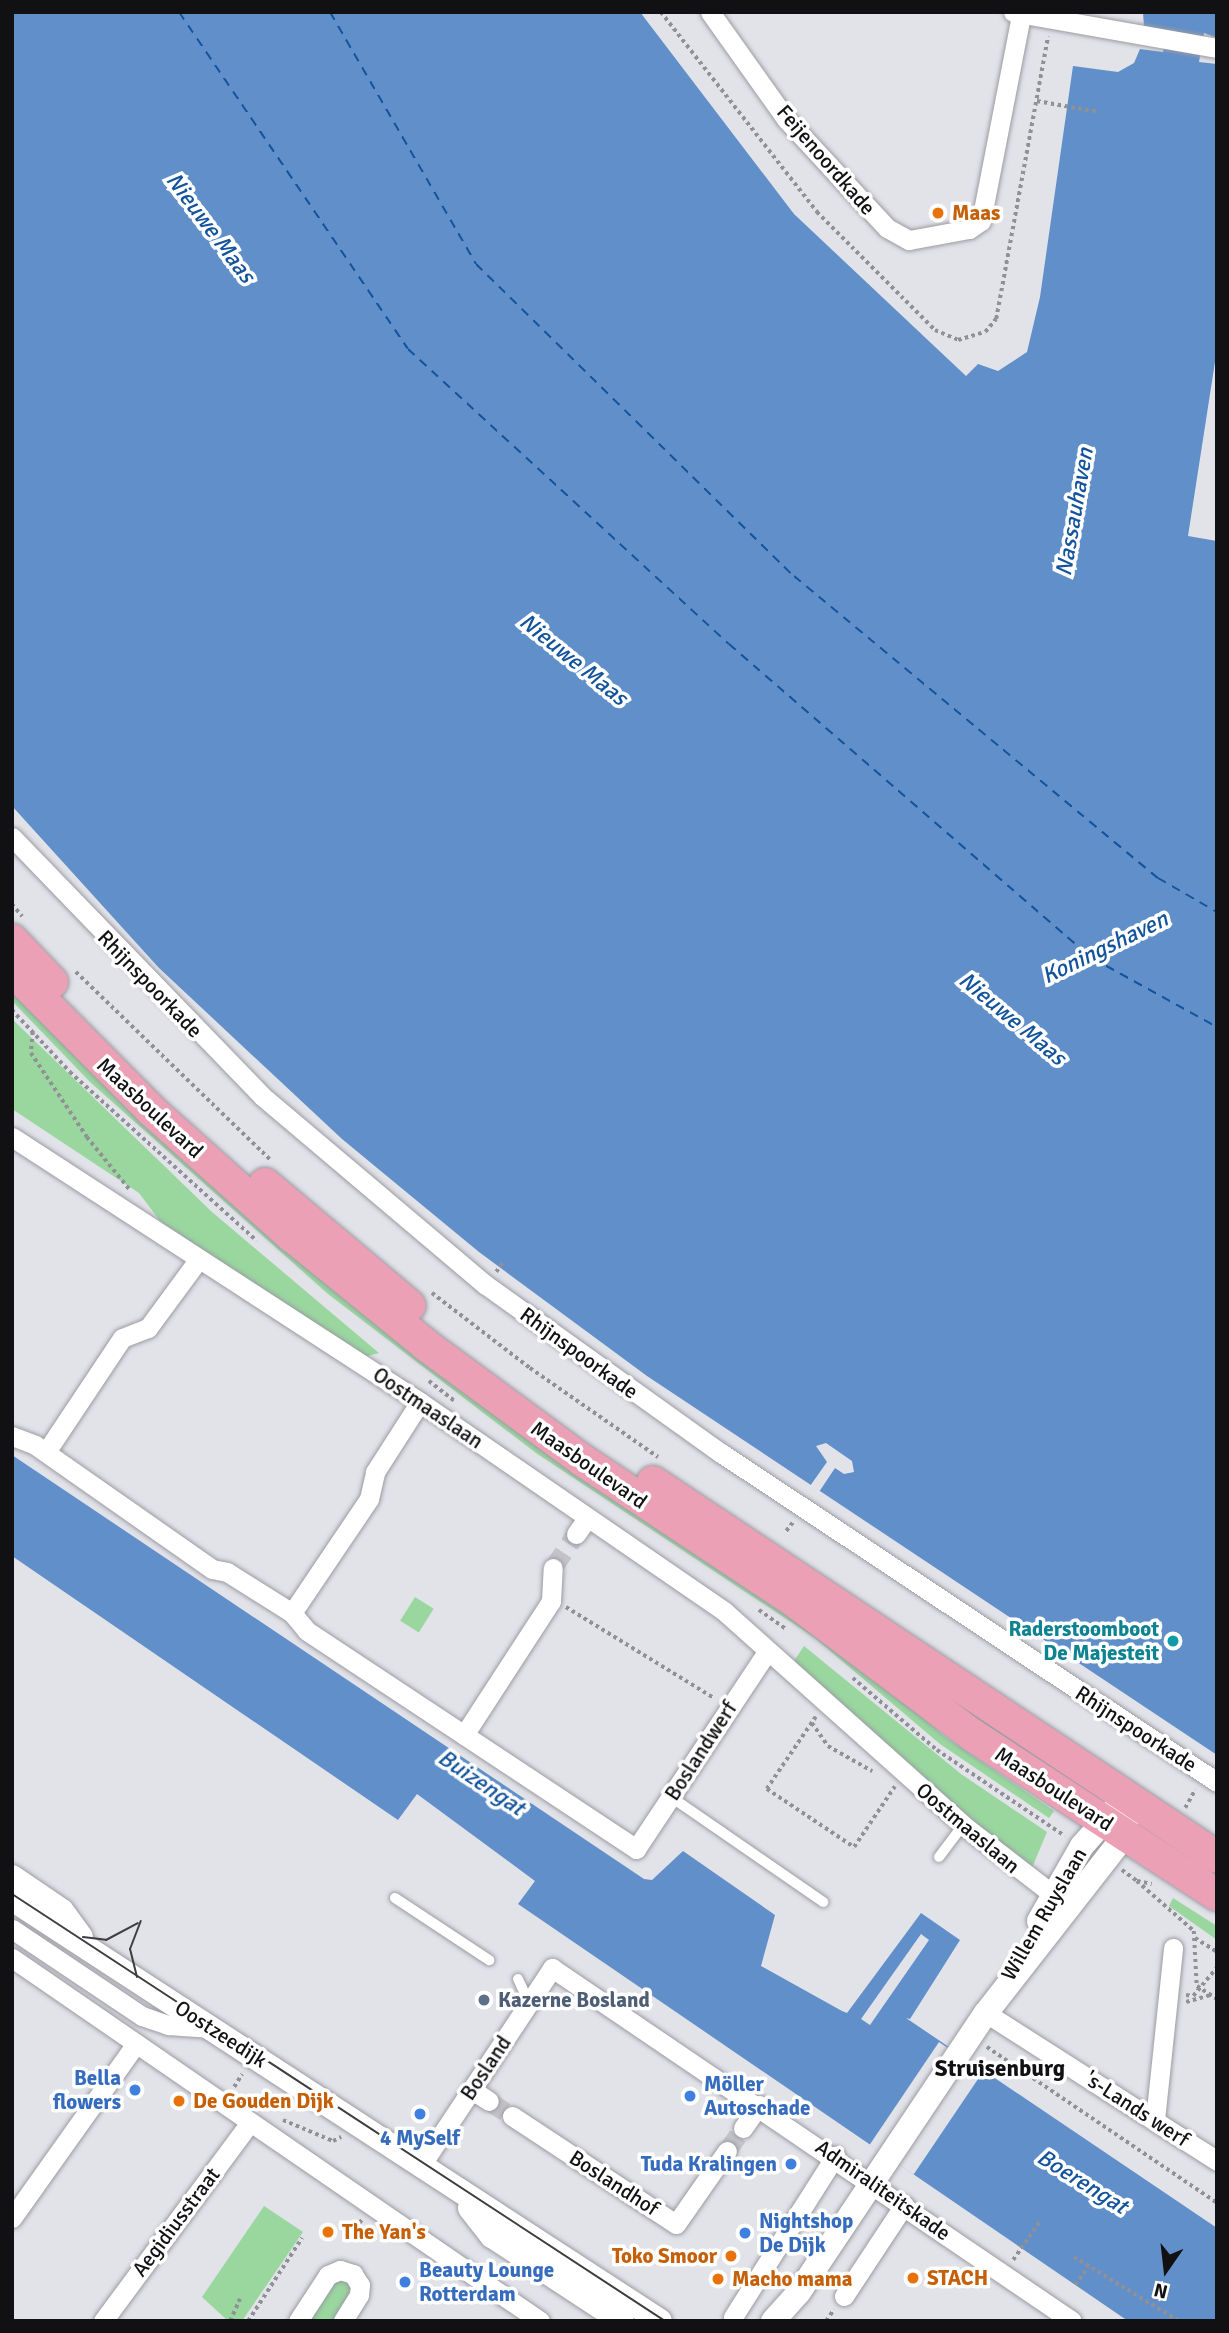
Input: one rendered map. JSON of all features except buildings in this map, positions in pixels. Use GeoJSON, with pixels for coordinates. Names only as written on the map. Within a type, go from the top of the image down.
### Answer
{"type":"FeatureCollection","features":[{"type":"Feature","properties":{"kind":"main road","name":"Maasboulevard"},"geometry":{"type":"LineString","coordinates":[[19,930],[184,1112],[320,1231],[499,1375],[662,1489],[1217,1857]]}},
{"type":"Feature","properties":{"kind":"main road","name":"Maasboulevard"},"geometry":{"type":"LineString","coordinates":[[12,970],[96,1058],[233,1185],[426,1345],[572,1453],[797,1603],[971,1734],[1217,1895]]}},
{"type":"Feature","properties":{"kind":"street","name":"Feijenoordkade"},"geometry":{"type":"LineString","coordinates":[[710,12],[786,119],[887,228],[909,240],[978,225],[983,215],[1017,14]]}},
{"type":"Feature","properties":{"kind":"street"},"geometry":{"type":"LineString","coordinates":[[1017,14],[1051,22],[1209,47]]}},
{"type":"Feature","properties":{"kind":"street","name":"Rhijnspoorkade"},"geometry":{"type":"LineString","coordinates":[[12,837],[262,1096],[486,1285],[721,1453],[1217,1782]]}},
{"type":"Feature","properties":{"kind":"street","name":"Oostmaaslaan"},"geometry":{"type":"LineString","coordinates":[[12,1137],[420,1402],[582,1526],[725,1612],[766,1653],[962,1825],[1061,1901]]}},
{"type":"Feature","properties":{"kind":"street"},"geometry":{"type":"LineString","coordinates":[[46,1452],[122,1338],[148,1328],[198,1260]]}},
{"type":"Feature","properties":{"kind":"street"},"geometry":{"type":"LineString","coordinates":[[292,1613],[369,1499],[375,1472],[420,1402]]}},
{"type":"Feature","properties":{"kind":"street"},"geometry":{"type":"LineString","coordinates":[[12,1436],[46,1452],[202,1562],[227,1572],[292,1613],[307,1632],[464,1735],[551,1601],[553,1568]]}},
{"type":"Feature","properties":{"kind":"street","name":"Boslandwerf"},"geometry":{"type":"LineString","coordinates":[[464,1735],[636,1849],[766,1653]]}},
{"type":"Feature","properties":{"kind":"street","name":"Willem Ruyslaan"},"geometry":{"type":"LineString","coordinates":[[785,2321],[799,2292],[888,2157],[1113,1827],[1130,1798]]}},
{"type":"Feature","properties":{"kind":"street","name":"Oostzeedijk"},"geometry":{"type":"LineString","coordinates":[[12,1877],[62,1911],[89,1950]]}},
{"type":"Feature","properties":{"kind":"street","name":"Oostzeedijk"},"geometry":{"type":"LineString","coordinates":[[12,1899],[660,2321]]}},
{"type":"Feature","properties":{"kind":"street"},"geometry":{"type":"LineString","coordinates":[[12,1929],[142,2016],[168,2025],[212,2028]]}},
{"type":"Feature","properties":{"kind":"street"},"geometry":{"type":"LineString","coordinates":[[1155,2120],[1173,1948]]}},
{"type":"Feature","properties":{"kind":"street"},"geometry":{"type":"LineString","coordinates":[[12,1958],[249,2124],[540,2321]]}},
{"type":"Feature","properties":{"kind":"street","name":"Bosland"},"geometry":{"type":"LineString","coordinates":[[420,2167],[552,1968]]}},
{"type":"Feature","properties":{"kind":"street","name":"Admiraliteitskade"},"geometry":{"type":"LineString","coordinates":[[552,1968],[835,2156],[1072,2321]]}},
{"type":"Feature","properties":{"kind":"street","name":"'s-Lands werf"},"geometry":{"type":"LineString","coordinates":[[986,2013],[1217,2161]]}},
{"type":"Feature","properties":{"kind":"street"},"geometry":{"type":"LineString","coordinates":[[12,2218],[135,2045]]}},
{"type":"Feature","properties":{"kind":"street"},"geometry":{"type":"LineString","coordinates":[[472,2090],[489,2101]]}},
{"type":"Feature","properties":{"kind":"street"},"geometry":{"type":"LineString","coordinates":[[743,2128],[759,2105]]}},
{"type":"Feature","properties":{"kind":"street","name":"Boslandhof"},"geometry":{"type":"LineString","coordinates":[[512,2116],[676,2224],[727,2151]]}},
{"type":"Feature","properties":{"kind":"street","name":"Aegidiusstraat"},"geometry":{"type":"LineString","coordinates":[[103,2321],[249,2124]]}},
{"type":"Feature","properties":{"kind":"street"},"geometry":{"type":"LineString","coordinates":[[1186,2140],[1217,2142]]}},
{"type":"Feature","properties":{"kind":"street"},"geometry":{"type":"LineString","coordinates":[[733,2317],[835,2156]]}},
{"type":"Feature","properties":{"kind":"street","name":"Oostzeedijk"},"geometry":{"type":"LineString","coordinates":[[457,2191],[492,2236],[622,2321]]}},
{"type":"Feature","properties":{"kind":"street"},"geometry":{"type":"LineString","coordinates":[[844,2296],[904,2205]]}},
{"type":"Feature","properties":{"kind":"street"},"geometry":{"type":"LineString","coordinates":[[298,2321],[328,2275],[341,2270],[353,2274],[360,2286],[359,2295],[343,2321]]}},
{"type":"Feature","properties":{"kind":"street","name":"Willem Ruyslaan"},"geometry":{"type":"LineString","coordinates":[[773,2321],[799,2292]]}},
{"type":"Feature","properties":{"kind":"lane"},"geometry":{"type":"LineString","coordinates":[[671,1797],[823,1902]]}},
{"type":"Feature","properties":{"kind":"lane"},"geometry":{"type":"LineString","coordinates":[[939,1857],[962,1825]]}},
{"type":"Feature","properties":{"kind":"lane"},"geometry":{"type":"LineString","coordinates":[[395,1898],[489,1960]]}},
{"type":"Feature","properties":{"kind":"lane"},"geometry":{"type":"LineString","coordinates":[[519,1979],[530,2004]]}},
{"type":"Feature","properties":{"kind":"path"},"geometry":{"type":"LineString","coordinates":[[661,12],[817,212],[935,330],[958,340],[985,332],[996,319],[1051,22]]}},
{"type":"Feature","properties":{"kind":"path"},"geometry":{"type":"LineString","coordinates":[[1037,101],[1099,112]]}},
{"type":"Feature","properties":{"kind":"path"},"geometry":{"type":"LineString","coordinates":[[12,904],[19,930]]}},
{"type":"Feature","properties":{"kind":"path","name":"Maasboulevard"},"geometry":{"type":"LineString","coordinates":[[69,965],[199,1095],[278,1165]]}},
{"type":"Feature","properties":{"kind":"path"},"geometry":{"type":"LineString","coordinates":[[33,1032],[32,1053],[87,1137],[131,1191],[154,1231]]}},
{"type":"Feature","properties":{"kind":"path"},"geometry":{"type":"LineString","coordinates":[[422,1285],[530,1368],[663,1461]]}},
{"type":"Feature","properties":{"kind":"path"},"geometry":{"type":"LineString","coordinates":[[551,1601],[576,1610],[730,1707]]}},
{"type":"Feature","properties":{"kind":"path","name":"Oostmaaslaan"},"geometry":{"type":"LineString","coordinates":[[824,1704],[767,1789],[854,1847],[897,1784],[886,1778]]}},
{"type":"Feature","properties":{"kind":"path"},"geometry":{"type":"LineString","coordinates":[[812,1723],[828,1746],[875,1772]]}},
{"type":"Feature","properties":{"kind":"path"},"geometry":{"type":"LineString","coordinates":[[1179,1800],[1196,1812]]}},
{"type":"Feature","properties":{"kind":"path"},"geometry":{"type":"LineString","coordinates":[[1137,1881],[1194,1931],[1199,1987]]}},
{"type":"Feature","properties":{"kind":"path"},"geometry":{"type":"LineString","coordinates":[[1194,1937],[1217,1952]]}},
{"type":"Feature","properties":{"kind":"path"},"geometry":{"type":"LineString","coordinates":[[1193,1996],[1216,1965]]}},
{"type":"Feature","properties":{"kind":"path"},"geometry":{"type":"LineString","coordinates":[[1199,1987],[1217,1999]]}},
{"type":"Feature","properties":{"kind":"path"},"geometry":{"type":"LineString","coordinates":[[1193,2003],[1211,1995]]}},
{"type":"Feature","properties":{"kind":"path"},"geometry":{"type":"LineString","coordinates":[[964,2046],[1217,2203]]}},
{"type":"Feature","properties":{"kind":"path"},"geometry":{"type":"LineString","coordinates":[[230,2093],[242,2074]]}},
{"type":"Feature","properties":{"kind":"path"},"geometry":{"type":"LineString","coordinates":[[276,2117],[334,2141],[361,2127]]}},
{"type":"Feature","properties":{"kind":"path"},"geometry":{"type":"LineString","coordinates":[[347,2240],[371,2207]]}},
{"type":"Feature","properties":{"kind":"path"},"geometry":{"type":"LineString","coordinates":[[1004,2274],[1040,2221]]}},
{"type":"Feature","properties":{"kind":"path"},"geometry":{"type":"LineString","coordinates":[[248,2321],[302,2238]]}},
{"type":"Feature","properties":{"kind":"path"},"geometry":{"type":"LineString","coordinates":[[1074,2257],[1115,2284],[1118,2280],[1179,2321]]}},
{"type":"Feature","properties":{"kind":"path"},"geometry":{"type":"LineString","coordinates":[[1075,2285],[1088,2267]]}},
{"type":"Feature","properties":{"kind":"path"},"geometry":{"type":"LineString","coordinates":[[230,2321],[240,2299]]}},
{"type":"Feature","properties":{"kind":"green space"},"geometry":{"type":"Polygon","coordinates":[[[12,986],[124,1101],[878,1678],[944,1736],[1054,1811],[1049,1818],[940,1744],[815,1638],[536,1453],[328,1294],[90,1082],[12,1001],[12,986]]]}},
{"type":"Feature","properties":{"kind":"green space"},"geometry":{"type":"Polygon","coordinates":[[[12,1019],[212,1212],[379,1353],[368,1356],[357,1353],[160,1221],[139,1193],[12,1109],[12,1019]]]}},
{"type":"Feature","properties":{"kind":"green space"},"geometry":{"type":"Polygon","coordinates":[[[415,1597],[434,1609],[419,1632],[400,1621],[415,1597]]]}},
{"type":"Feature","properties":{"kind":"green space"},"geometry":{"type":"Polygon","coordinates":[[[804,1646],[961,1774],[1047,1832],[1031,1870],[904,1763],[794,1661],[804,1646]]]}},
{"type":"Feature","properties":{"kind":"green space"},"geometry":{"type":"Polygon","coordinates":[[[1173,1898],[1217,1926],[1217,1940],[1169,1906],[1173,1898]]]}},
{"type":"Feature","properties":{"kind":"green space"},"geometry":{"type":"Polygon","coordinates":[[[264,2206],[303,2232],[242,2321],[228,2321],[202,2297],[264,2206]]]}},
{"type":"Feature","properties":{"kind":"green space"},"geometry":{"type":"Polygon","coordinates":[[[344,2280],[353,2286],[336,2321],[308,2321],[335,2281],[344,2280]]]}},
{"type":"Feature","properties":{"kind":"water"},"geometry":{"type":"Polygon","coordinates":[[[12,12],[640,12],[794,214],[966,376],[978,364],[998,371],[1027,352],[1040,297],[1073,66],[1118,72],[1134,63],[1140,49],[1163,52],[1167,31],[1144,27],[1143,12],[1217,12],[1217,38],[1204,33],[1199,62],[1217,64],[1217,349],[1188,536],[1217,541],[1217,1755],[647,1376],[479,1252],[342,1139],[159,968],[12,806],[12,12]]]}},
{"type":"Feature","properties":{"kind":"water"},"geometry":{"type":"Polygon","coordinates":[[[12,1455],[644,1879],[652,1880],[683,1851],[775,1915],[761,1966],[847,2013],[921,1913],[960,1940],[910,2019],[906,2018],[1217,2228],[1217,2321],[1128,2321],[518,1904],[535,1881],[417,1794],[398,1820],[12,1556],[12,1455]],[[921,1934],[861,2019],[870,2025],[929,1940],[921,1934]]]}},
{"type":"Feature","properties":{"kind":"pier"},"geometry":{"type":"Polygon","coordinates":[[[826,1443],[852,1461],[854,1472],[844,1474],[835,1468],[819,1492],[810,1486],[827,1462],[816,1446],[826,1443]]]}},
{"type":"Feature","properties":{"kind":"pier"},"geometry":{"type":"Polygon","coordinates":[[[939,2042],[983,2072],[914,2174],[870,2145],[939,2042]]]}},
{"type":"Feature","properties":{"kind":"ferry route"},"geometry":{"type":"LineString","coordinates":[[179,12],[408,349],[729,644],[1092,958],[1217,1027]]}},
{"type":"Feature","properties":{"kind":"ferry route"},"geometry":{"type":"LineString","coordinates":[[330,12],[476,264],[794,576],[1158,878],[1217,912]]}},
{"type":"Feature","properties":{"kind":"tunnel"},"geometry":{"type":"LineString","coordinates":[[553,1568],[576,1534]]}},
{"type":"Feature","properties":{"kind":"tunnel"},"geometry":{"type":"LineString","coordinates":[[489,2101],[512,2116]]}},
{"type":"Feature","properties":{"kind":"tunnel"},"geometry":{"type":"LineString","coordinates":[[727,2151],[743,2128]]}},
{"type":"Feature","properties":{"kind":"tram line"},"geometry":{"type":"LineString","coordinates":[[12,1894],[665,2321]]}},
{"type":"Feature","properties":{"kind":"tram line"},"geometry":{"type":"LineString","coordinates":[[137,1977],[130,1949],[141,1921]]}},
{"type":"Feature","properties":{"kind":"tram line"},"geometry":{"type":"LineString","coordinates":[[83,1937],[106,1940],[138,1923]]}},
{"type":"Feature","properties":{"kind":"place","name":"Maas"},"geometry":{"type":"Point","coordinates":[938,213]}},
{"type":"Feature","properties":{"kind":"place","name":"Raderstoomboot De Majesteit"},"geometry":{"type":"Point","coordinates":[1173,1641]}},
{"type":"Feature","properties":{"kind":"place","name":"Kazerne Bosland"},"geometry":{"type":"Point","coordinates":[484,2000]}},
{"type":"Feature","properties":{"kind":"place","name":"Bella flowers"},"geometry":{"type":"Point","coordinates":[135,2090]}},
{"type":"Feature","properties":{"kind":"place","name":"Möller Autoschade"},"geometry":{"type":"Point","coordinates":[690,2096]}},
{"type":"Feature","properties":{"kind":"place","name":"De Gouden Dijk"},"geometry":{"type":"Point","coordinates":[179,2101]}},
{"type":"Feature","properties":{"kind":"place","name":"4 MySelf"},"geometry":{"type":"Point","coordinates":[420,2114]}},
{"type":"Feature","properties":{"kind":"place","name":"Tuda Kralingen"},"geometry":{"type":"Point","coordinates":[791,2164]}},
{"type":"Feature","properties":{"kind":"place","name":"The Yan's"},"geometry":{"type":"Point","coordinates":[328,2232]}},
{"type":"Feature","properties":{"kind":"place","name":"Nightshop De Dijk"},"geometry":{"type":"Point","coordinates":[745,2233]}},
{"type":"Feature","properties":{"kind":"place","name":"Toko Smoor"},"geometry":{"type":"Point","coordinates":[731,2256]}},
{"type":"Feature","properties":{"kind":"place","name":"STACH"},"geometry":{"type":"Point","coordinates":[913,2278]}},
{"type":"Feature","properties":{"kind":"place","name":"Macho mama"},"geometry":{"type":"Point","coordinates":[718,2279]}},
{"type":"Feature","properties":{"kind":"place","name":"Beauty Lounge Rotterdam"},"geometry":{"type":"Point","coordinates":[405,2282]}},
{"type":"Feature","properties":{"kind":"district","name":"Struisenburg"},"geometry":{"type":"Point","coordinates":[1000,2069]}},
{"type":"Feature","properties":{"kind":"water label","name":"Nieuwe Maas"},"geometry":{"type":"Point","coordinates":[210,228]}},
{"type":"Feature","properties":{"kind":"water label","name":"Nassauhaven"},"geometry":{"type":"Point","coordinates":[1075,512]}},
{"type":"Feature","properties":{"kind":"water label","name":"Nieuwe Maas"},"geometry":{"type":"Point","coordinates":[573,660]}},
{"type":"Feature","properties":{"kind":"water label","name":"Koningshaven"},"geometry":{"type":"Point","coordinates":[1105,948]}},
{"type":"Feature","properties":{"kind":"water label","name":"Nieuwe Maas"},"geometry":{"type":"Point","coordinates":[1012,1019]}},
{"type":"Feature","properties":{"kind":"water label","name":"Buizengat"},"geometry":{"type":"Point","coordinates":[481,1783]}},
{"type":"Feature","properties":{"kind":"water label","name":"Boerengat"},"geometry":{"type":"Point","coordinates":[1082,2182]}}]}
